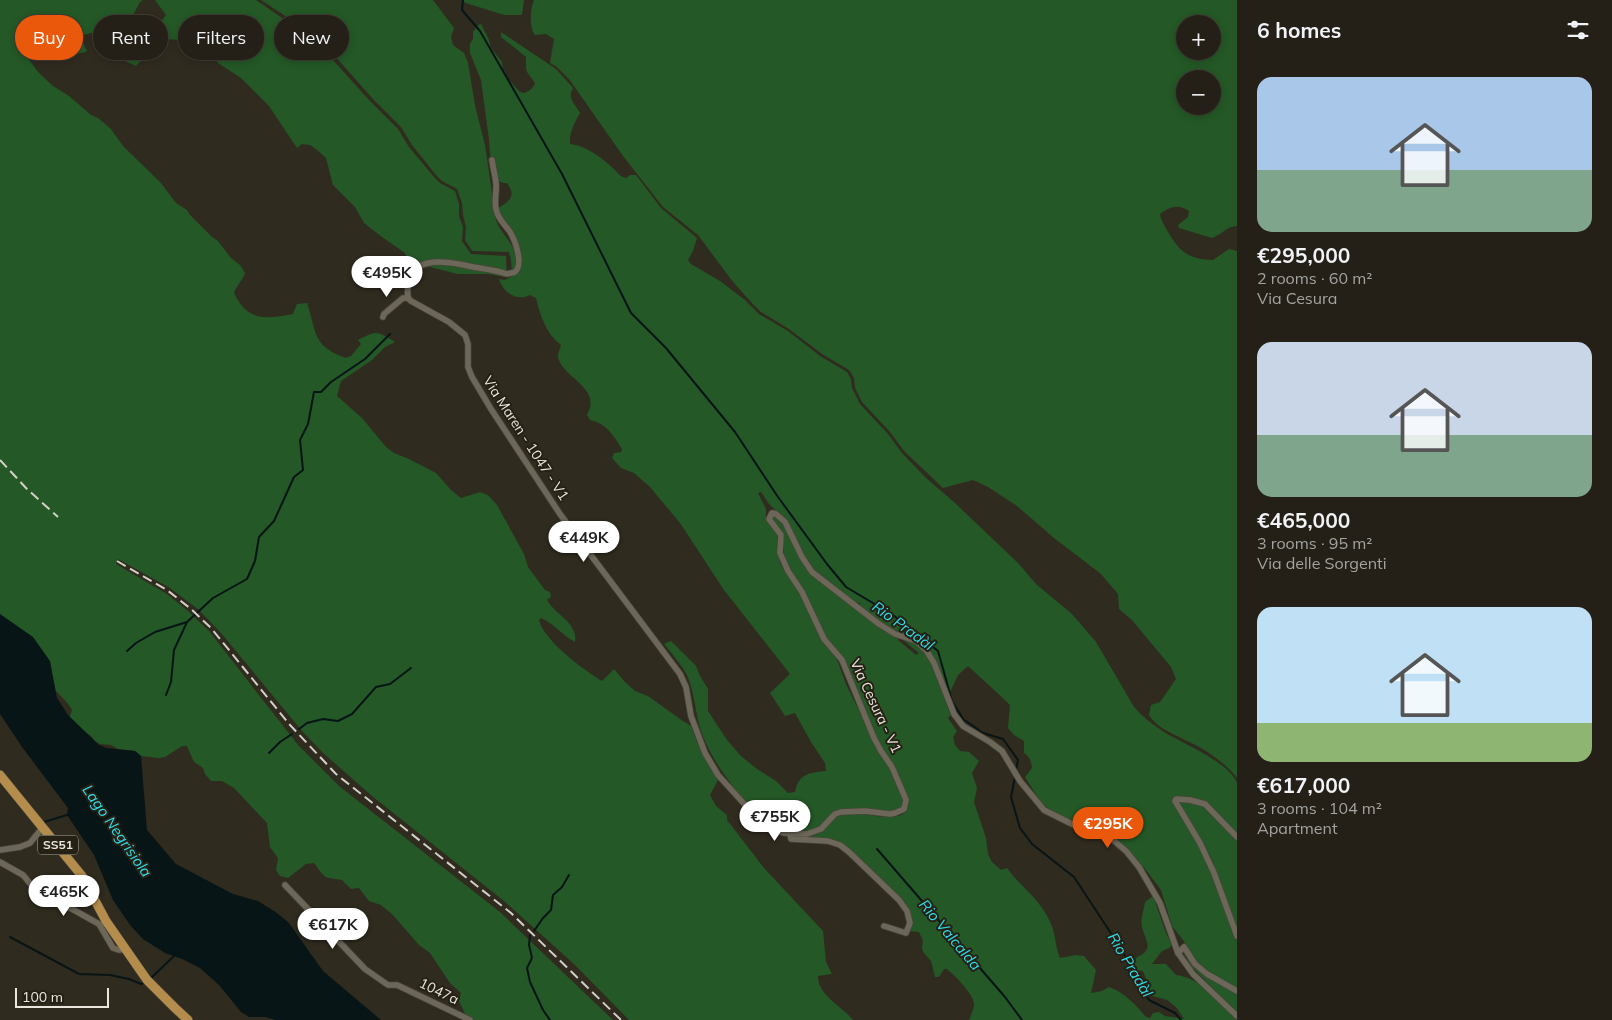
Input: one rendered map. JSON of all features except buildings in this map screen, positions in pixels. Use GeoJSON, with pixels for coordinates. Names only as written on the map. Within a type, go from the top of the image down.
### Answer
{"type":"FeatureCollection","features":[{"type":"Feature","properties":{"kind":"main road","name":"SS51"},"geometry":{"type":"LineString","coordinates":[[0,775],[82,876],[106,921],[148,981],[188,1020]]}},
{"type":"Feature","properties":{"kind":"street"},"geometry":{"type":"LineString","coordinates":[[383,317],[403,298],[408,298],[410,278],[417,268],[428,263],[437,261],[507,274],[514,272],[519,262],[519,254],[510,232],[500,222],[496,211],[496,184],[492,160]]}},
{"type":"Feature","properties":{"kind":"street","name":"Via Maren - 1047 - V1"},"geometry":{"type":"LineString","coordinates":[[408,298],[449,322],[465,335],[468,344],[468,367],[491,410],[560,514],[680,674],[686,687],[692,716],[705,753],[718,775],[766,828],[790,834]]}},
{"type":"Feature","properties":{"kind":"street","name":"Via Cesura - V1"},"geometry":{"type":"LineString","coordinates":[[790,834],[815,832],[827,824],[835,814],[841,812],[865,811],[890,814],[901,812],[904,810],[906,800],[892,767],[874,738],[842,660],[824,639],[802,592],[781,558],[781,535],[769,519],[772,513],[785,522],[802,557],[812,572],[879,624],[895,634],[921,645],[934,663],[954,714],[963,726],[1002,751],[1044,810],[1080,828],[1112,839],[1126,851],[1139,867],[1160,903],[1178,953]]}},
{"type":"Feature","properties":{"kind":"street"},"geometry":{"type":"LineString","coordinates":[[1237,837],[1205,804],[1176,799],[1175,801],[1200,843],[1214,873],[1237,936]]}},
{"type":"Feature","properties":{"kind":"street"},"geometry":{"type":"LineString","coordinates":[[0,850],[20,847],[30,843],[43,827]]}},
{"type":"Feature","properties":{"kind":"street"},"geometry":{"type":"LineString","coordinates":[[790,834],[791,839],[828,841],[840,845],[892,891],[907,912],[910,923],[906,933],[884,926]]}},
{"type":"Feature","properties":{"kind":"street"},"geometry":{"type":"LineString","coordinates":[[0,862],[23,875],[43,899],[72,909],[99,924],[112,948],[119,950],[124,948]]}},
{"type":"Feature","properties":{"kind":"street","name":"1047a"},"geometry":{"type":"LineString","coordinates":[[285,885],[365,969],[388,985],[397,985],[470,1020]]}},
{"type":"Feature","properties":{"kind":"street"},"geometry":{"type":"LineString","coordinates":[[1237,991],[1207,974],[1195,964],[1184,947],[1178,953],[1193,974],[1237,1016]]}},
{"type":"Feature","properties":{"kind":"green space"},"geometry":{"type":"Polygon","coordinates":[[[0,0],[143,0],[133,15],[93,15],[93,33],[83,35],[83,15],[15,15],[15,60],[29,60],[38,72],[53,86],[110,128],[124,147],[161,183],[176,203],[187,210],[217,240],[245,273],[234,293],[245,309],[259,316],[274,317],[293,314],[297,304],[307,303],[317,337],[321,343],[327,349],[346,358],[351,356],[361,344],[358,340],[373,333],[380,334],[395,342],[385,347],[372,360],[341,381],[337,396],[362,418],[386,447],[394,453],[436,473],[461,498],[480,492],[488,495],[497,505],[524,554],[528,567],[545,590],[550,592],[551,597],[547,600],[573,629],[575,642],[546,620],[541,618],[539,620],[542,628],[556,646],[585,670],[602,681],[614,669],[635,691],[648,696],[691,726],[697,742],[719,778],[710,795],[716,806],[727,815],[727,820],[764,868],[823,931],[826,962],[832,974],[818,976],[819,983],[826,995],[853,1020],[629,1020],[575,965],[504,901],[372,796],[323,753],[302,731],[221,633],[199,610],[170,588],[118,559],[116,564],[167,594],[209,631],[298,745],[339,786],[500,912],[613,1020],[468,1020],[459,1001],[461,993],[450,983],[430,953],[419,945],[393,915],[381,905],[369,901],[359,888],[351,889],[342,880],[325,876],[314,863],[306,864],[288,878],[280,876],[276,870],[278,858],[270,847],[267,823],[234,788],[222,781],[211,781],[203,768],[194,762],[187,746],[182,746],[165,757],[159,758],[141,756],[135,751],[118,749],[95,741],[69,719],[72,710],[0,623],[0,0]]]}},
{"type":"Feature","properties":{"kind":"green space"},"geometry":{"type":"Polygon","coordinates":[[[155,0],[256,0],[278,15],[274,15],[274,60],[333,60],[398,129],[409,147],[434,177],[440,183],[455,191],[459,204],[459,216],[463,227],[462,241],[471,254],[506,256],[507,276],[458,274],[430,267],[417,268],[407,259],[405,253],[364,223],[355,207],[333,185],[326,158],[310,145],[302,144],[297,148],[269,106],[241,78],[216,60],[264,60],[264,15],[178,15],[178,40],[168,39],[168,15],[166,15],[155,0]]]}},
{"type":"Feature","properties":{"kind":"green space"},"geometry":{"type":"Polygon","coordinates":[[[261,0],[433,0],[454,28],[451,37],[453,45],[464,53],[468,63],[475,105],[485,145],[496,220],[511,245],[516,258],[512,273],[509,252],[472,251],[465,240],[466,227],[462,203],[457,189],[442,181],[436,175],[412,145],[401,127],[338,60],[349,60],[349,15],[284,15],[261,0]]]}},
{"type":"Feature","properties":{"kind":"green space"},"geometry":{"type":"Polygon","coordinates":[[[461,0],[524,0],[522,15],[504,15],[461,0]]]}},
{"type":"Feature","properties":{"kind":"green space"},"geometry":{"type":"Polygon","coordinates":[[[534,0],[1237,0],[1237,226],[1230,227],[1212,238],[1179,228],[1178,225],[1188,217],[1189,211],[1182,207],[1167,209],[1160,214],[1163,223],[1177,245],[1191,256],[1213,260],[1229,249],[1237,251],[1237,778],[1216,758],[1201,748],[1165,730],[1149,715],[1151,705],[1160,702],[1176,679],[1171,667],[1132,620],[1119,609],[1118,594],[1101,574],[1054,538],[1017,506],[988,487],[973,480],[943,488],[904,451],[890,432],[862,402],[855,388],[854,378],[849,370],[761,312],[733,282],[698,235],[663,207],[623,156],[569,79],[550,63],[554,39],[546,34],[535,35],[531,23],[534,0]]]}},
{"type":"Feature","properties":{"kind":"green space"},"geometry":{"type":"Polygon","coordinates":[[[481,24],[491,48],[502,62],[503,72],[520,92],[528,91],[535,83],[527,71],[526,57],[501,37],[501,32],[556,69],[573,88],[571,98],[580,113],[571,131],[570,144],[582,147],[593,153],[626,178],[630,175],[636,175],[661,208],[697,238],[688,260],[691,264],[720,281],[745,300],[759,314],[788,331],[820,356],[847,372],[860,404],[888,434],[902,453],[925,477],[1018,563],[1037,585],[1072,614],[1096,642],[1137,711],[1148,721],[1215,761],[1232,775],[1237,783],[1237,834],[1211,807],[1203,802],[1185,797],[1176,798],[1173,801],[1195,836],[1207,860],[1237,941],[1237,989],[1203,968],[1192,957],[1183,940],[1172,926],[1161,890],[1127,848],[1098,828],[1064,817],[1042,804],[1025,777],[1032,768],[1030,759],[1024,753],[1024,741],[1014,735],[1008,728],[1010,705],[968,666],[958,675],[949,694],[930,652],[881,622],[860,606],[860,603],[856,603],[815,570],[805,556],[787,521],[769,504],[761,492],[758,493],[766,509],[766,520],[777,533],[780,563],[794,583],[838,662],[846,684],[902,795],[902,805],[899,810],[890,812],[841,810],[818,828],[806,831],[789,831],[781,821],[757,812],[747,804],[734,788],[715,760],[699,726],[687,675],[664,644],[671,641],[696,666],[708,689],[708,711],[727,740],[741,756],[776,781],[788,793],[795,792],[799,781],[806,775],[826,771],[825,763],[795,713],[785,716],[770,693],[790,674],[724,590],[680,523],[650,487],[634,473],[621,468],[612,458],[614,453],[621,452],[622,449],[605,427],[590,420],[587,415],[590,398],[587,391],[568,373],[559,360],[558,354],[561,345],[548,330],[536,298],[530,295],[525,297],[515,296],[507,292],[501,284],[499,279],[505,280],[514,275],[518,253],[507,231],[500,224],[497,209],[508,201],[511,192],[507,183],[499,181],[497,172],[491,165],[481,80],[470,53],[473,32],[481,24]]]}},
{"type":"Feature","properties":{"kind":"green space"},"geometry":{"type":"Polygon","coordinates":[[[83,42],[87,51],[83,53],[83,42]]]}},
{"type":"Feature","properties":{"kind":"green space"},"geometry":{"type":"Polygon","coordinates":[[[123,60],[142,60],[136,66],[123,60]]]}},
{"type":"Feature","properties":{"kind":"green space"},"geometry":{"type":"Polygon","coordinates":[[[774,516],[787,531],[807,566],[820,582],[898,638],[916,655],[919,653],[903,640],[914,643],[927,656],[937,676],[951,715],[948,718],[957,731],[953,737],[955,745],[960,751],[969,752],[979,761],[972,773],[977,788],[974,802],[986,838],[988,854],[992,862],[1001,870],[1007,868],[1042,907],[1053,928],[1060,958],[1076,955],[1084,956],[1096,970],[1091,993],[1102,991],[1109,987],[1125,996],[1146,1017],[1150,1018],[1153,1013],[1159,1012],[1165,1016],[1184,1019],[1176,1007],[1167,1000],[1149,995],[1145,988],[1146,979],[1143,971],[1134,970],[1134,963],[1137,957],[1143,954],[1147,948],[1142,918],[1145,902],[1153,896],[1172,945],[1162,951],[1152,964],[1166,964],[1176,975],[1185,977],[1202,986],[1237,1020],[969,1020],[974,1007],[971,996],[947,969],[944,969],[939,977],[935,977],[931,961],[923,952],[923,941],[919,932],[908,931],[905,913],[895,898],[841,846],[796,837],[817,833],[825,829],[837,816],[847,813],[884,817],[900,815],[907,811],[908,800],[876,736],[844,659],[826,637],[804,590],[790,570],[784,557],[783,534],[771,518],[774,516]]]}},
{"type":"Feature","properties":{"kind":"green space"},"geometry":{"type":"Polygon","coordinates":[[[1177,802],[1201,805],[1218,818],[1237,840],[1237,930],[1211,858],[1177,802]]]}},
{"type":"Feature","properties":{"kind":"green space"},"geometry":{"type":"Polygon","coordinates":[[[1183,952],[1186,953],[1200,972],[1237,993],[1237,1013],[1191,966],[1183,952]]]}},
{"type":"Feature","properties":{"kind":"water","name":"Lago Negrisiola"},"geometry":{"type":"Polygon","coordinates":[[[0,614],[33,637],[50,661],[57,698],[68,715],[99,745],[107,748],[135,751],[141,756],[147,830],[176,864],[233,894],[258,901],[277,913],[289,923],[323,971],[381,1020],[276,1020],[265,1017],[249,1017],[241,1012],[219,985],[200,968],[165,953],[143,939],[130,925],[113,900],[94,855],[67,815],[68,808],[22,747],[0,714],[0,614]]]}},
{"type":"Feature","properties":{"kind":"waterway"},"geometry":{"type":"LineString","coordinates":[[463,0],[462,10],[480,31],[562,174],[631,313],[666,348],[735,432],[778,497],[846,587],[893,615],[938,651],[952,701],[963,719],[983,733],[1003,739],[1018,760],[1016,770]]}},
{"type":"Feature","properties":{"kind":"waterway"},"geometry":{"type":"LineString","coordinates":[[127,651],[136,643],[155,632],[187,622],[213,598],[247,579],[255,561],[259,537],[274,521],[294,477],[303,470],[300,440],[308,424],[314,392],[321,392],[331,382],[365,359],[390,334]]}},
{"type":"Feature","properties":{"kind":"waterway"},"geometry":{"type":"LineString","coordinates":[[166,695],[171,682],[174,650],[187,622]]}},
{"type":"Feature","properties":{"kind":"waterway"},"geometry":{"type":"LineString","coordinates":[[299,729],[307,723],[323,719],[338,721],[352,714],[376,687],[390,684],[411,668]]}},
{"type":"Feature","properties":{"kind":"waterway"},"geometry":{"type":"LineString","coordinates":[[269,753],[292,734]]}},
{"type":"Feature","properties":{"kind":"waterway","name":"Rio Pradàl"},"geometry":{"type":"LineString","coordinates":[[1015,777],[1011,797],[1020,828],[1032,844],[1074,877],[1120,947],[1149,1000],[1175,1013],[1181,1020]]}},
{"type":"Feature","properties":{"kind":"waterway"},"geometry":{"type":"LineString","coordinates":[[44,822],[67,815]]}},
{"type":"Feature","properties":{"kind":"waterway","name":"Rio Valcalda"},"geometry":{"type":"LineString","coordinates":[[877,849],[1005,997],[1022,1020]]}},
{"type":"Feature","properties":{"kind":"waterway"},"geometry":{"type":"LineString","coordinates":[[534,931],[551,910],[553,895],[562,887],[569,875]]}},
{"type":"Feature","properties":{"kind":"waterway"},"geometry":{"type":"LineString","coordinates":[[530,935],[529,945],[532,958],[527,968],[530,982],[543,1010],[550,1020]]}},
{"type":"Feature","properties":{"kind":"waterway"},"geometry":{"type":"LineString","coordinates":[[10,937],[79,974],[110,975],[141,984],[146,982]]}},
{"type":"Feature","properties":{"kind":"waterway"},"geometry":{"type":"LineString","coordinates":[[150,979],[174,956]]}},
{"type":"Feature","properties":{"kind":"railway"},"geometry":{"type":"LineString","coordinates":[[0,460],[27,489],[58,517]]}},
{"type":"Feature","properties":{"kind":"railway"},"geometry":{"type":"LineString","coordinates":[[117,561],[167,590],[191,609],[211,628],[290,725],[336,774],[511,913],[621,1020]]}}]}
